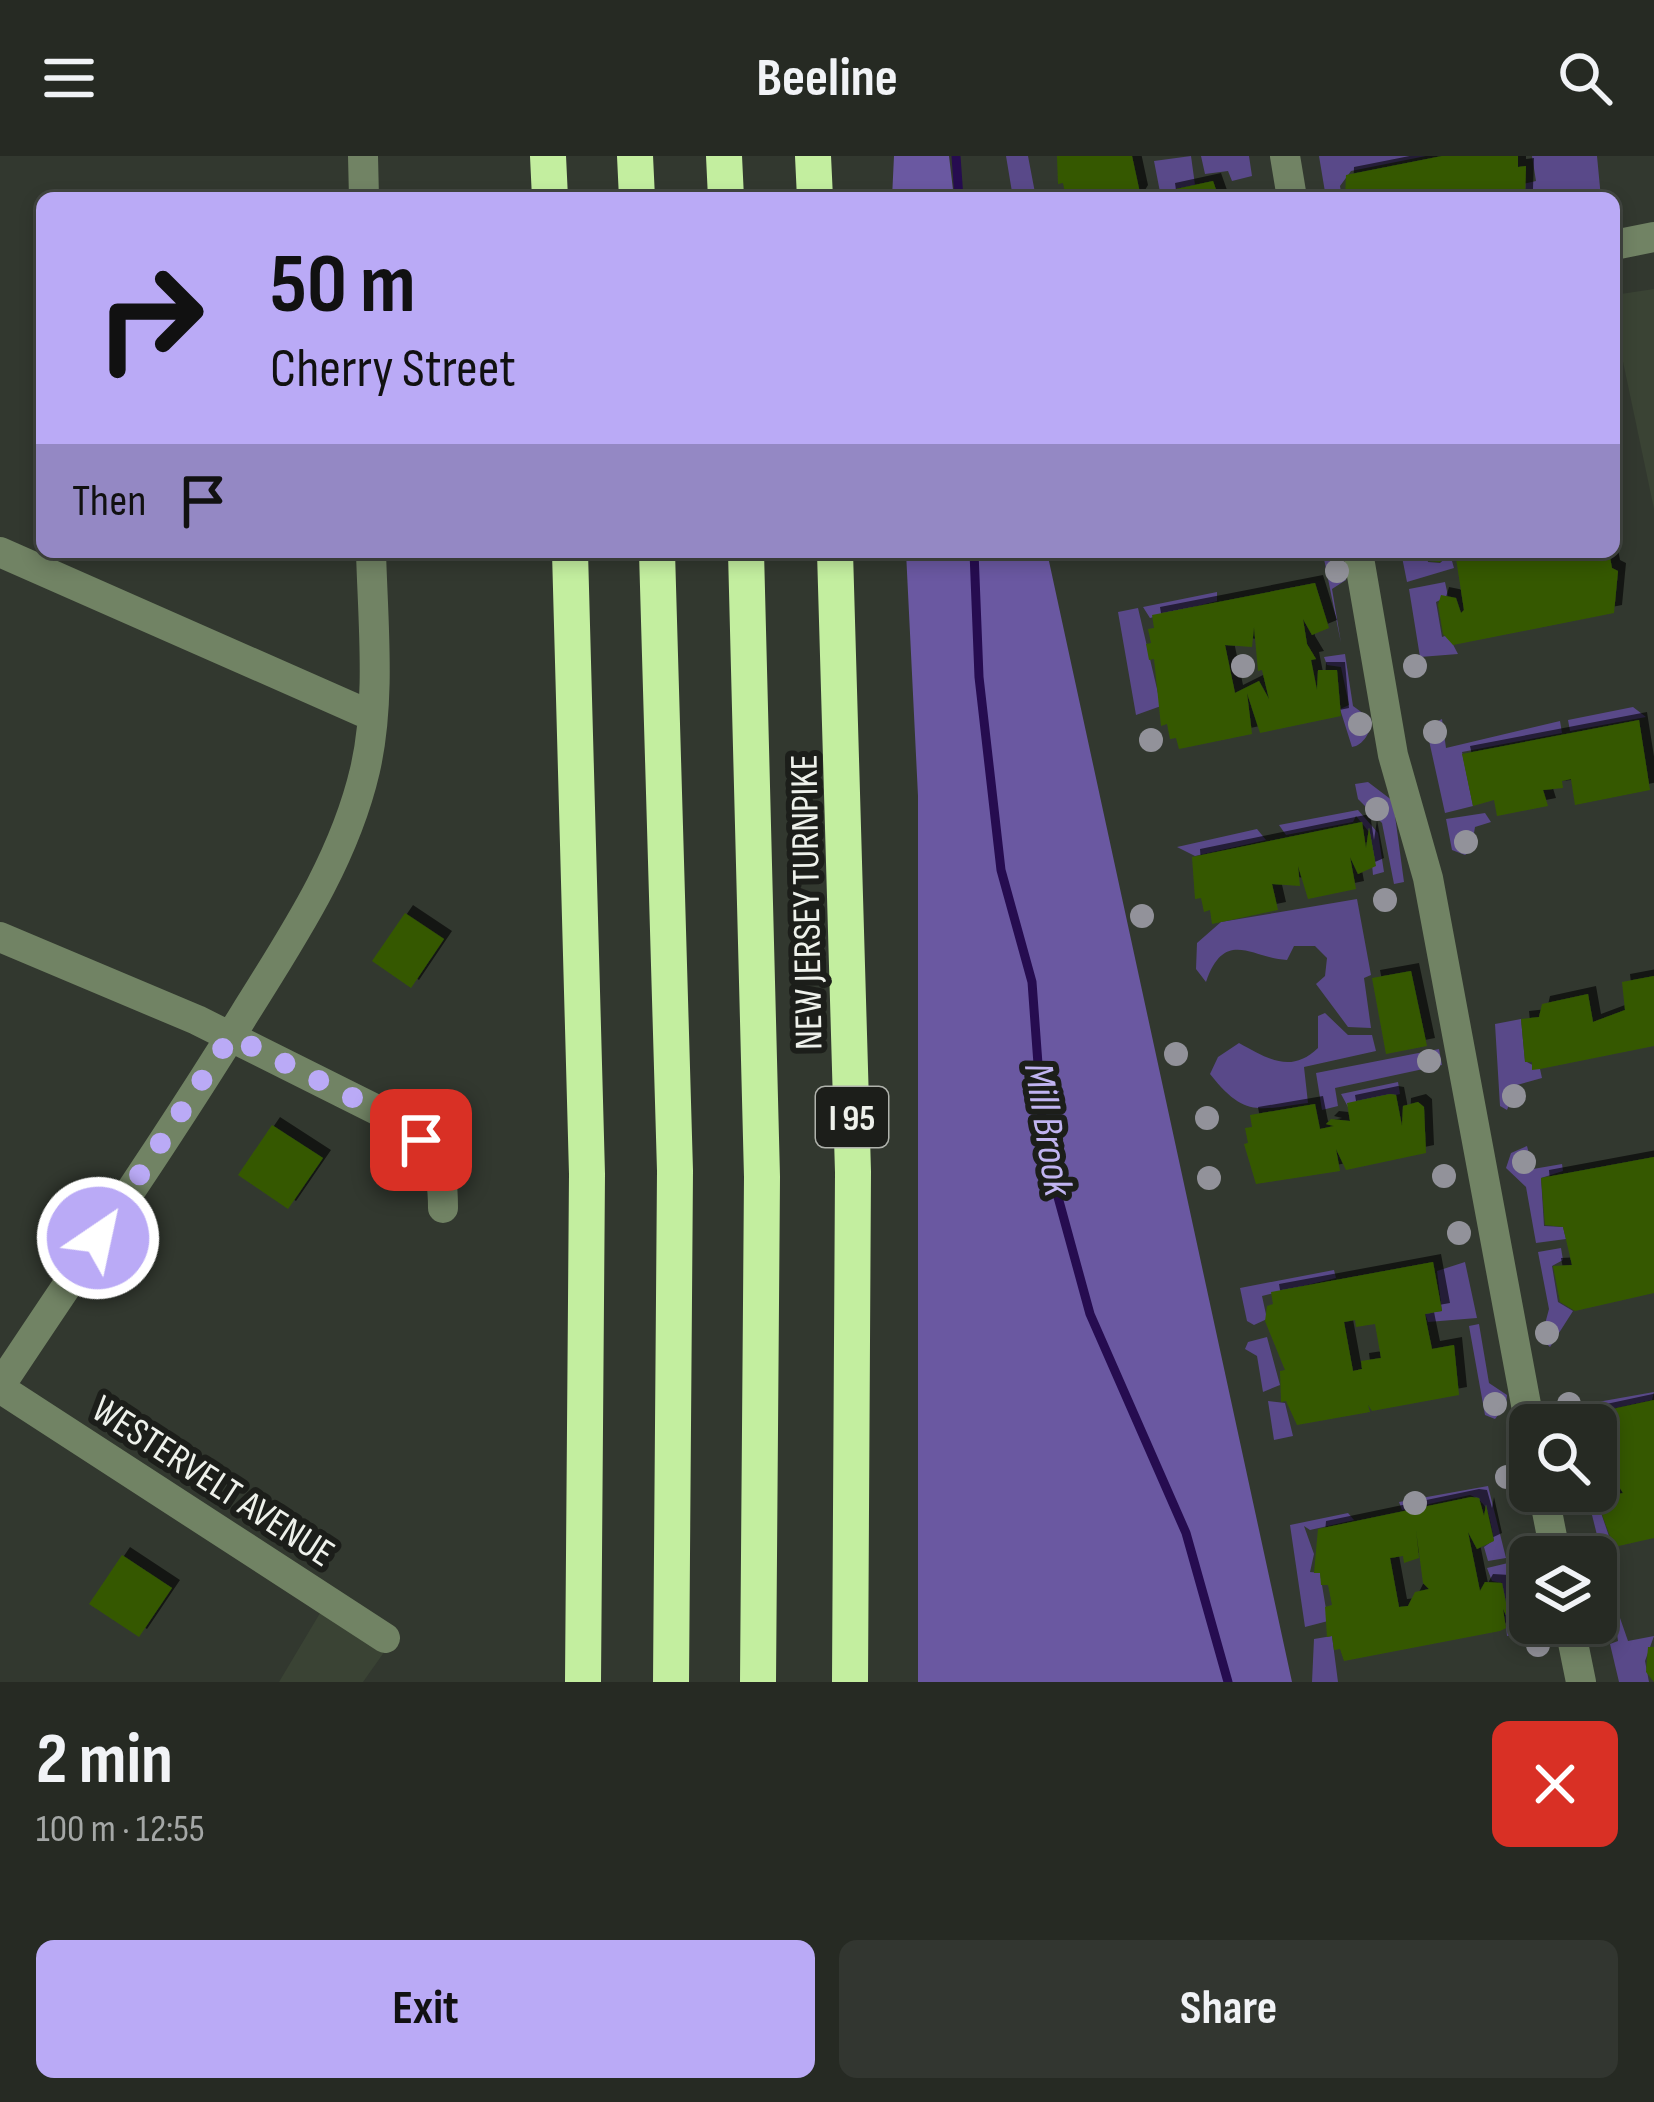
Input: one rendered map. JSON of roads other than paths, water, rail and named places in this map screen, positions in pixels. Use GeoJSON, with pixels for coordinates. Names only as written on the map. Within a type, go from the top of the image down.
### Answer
{"type":"FeatureCollection","features":[{"type":"Feature","properties":{"kind":"highway"},"geometry":{"type":"LineString","coordinates":[[548,156],[550,192]]}},
{"type":"Feature","properties":{"kind":"highway"},"geometry":{"type":"LineString","coordinates":[[635,156],[638,192]]}},
{"type":"Feature","properties":{"kind":"highway"},"geometry":{"type":"LineString","coordinates":[[724,156],[726,192]]}},
{"type":"Feature","properties":{"kind":"highway"},"geometry":{"type":"LineString","coordinates":[[813,156],[815,192]]}},
{"type":"Feature","properties":{"kind":"highway"},"geometry":{"type":"LineString","coordinates":[[569,558],[587,1174],[583,1682]]}},
{"type":"Feature","properties":{"kind":"highway"},"geometry":{"type":"LineString","coordinates":[[657,558],[675,1171],[671,1682]]}},
{"type":"Feature","properties":{"kind":"highway","name":"NEW JERSEY TURNPIKE"},"geometry":{"type":"LineString","coordinates":[[746,558],[762,1177],[758,1682]]}},
{"type":"Feature","properties":{"kind":"highway","name":"NEW JERSEY TURNPIKE"},"geometry":{"type":"LineString","coordinates":[[835,558],[853,1126],[850,1682]]}},
{"type":"Feature","properties":{"kind":"street"},"geometry":{"type":"LineString","coordinates":[[363,156],[364,192]]}},
{"type":"Feature","properties":{"kind":"street"},"geometry":{"type":"LineString","coordinates":[[1285,156],[1291,192]]}},
{"type":"Feature","properties":{"kind":"street"},"geometry":{"type":"LineString","coordinates":[[1620,243],[1654,237]]}},
{"type":"Feature","properties":{"kind":"street"},"geometry":{"type":"LineString","coordinates":[[0,552],[373,716]]}},
{"type":"Feature","properties":{"kind":"street"},"geometry":{"type":"LineString","coordinates":[[0,1387],[13,1340],[231,1036],[316,898],[352,818],[373,716],[371,558]]}},
{"type":"Feature","properties":{"kind":"street"},"geometry":{"type":"LineString","coordinates":[[1359,558],[1393,755],[1428,878],[1526,1404]]}},
{"type":"Feature","properties":{"kind":"street"},"geometry":{"type":"LineString","coordinates":[[0,938],[231,1036],[395,1119],[421,1140],[443,1169],[443,1208]]}},
{"type":"Feature","properties":{"kind":"street","name":"WESTERVELT AVENUE"},"geometry":{"type":"LineString","coordinates":[[0,1387],[386,1638]]}},
{"type":"Feature","properties":{"kind":"street"},"geometry":{"type":"LineString","coordinates":[[1573,1644],[1581,1682]]}},
{"type":"Feature","properties":{"kind":"waterway","name":"Mill Brook"},"geometry":{"type":"LineString","coordinates":[[956,156],[959,192]]}},
{"type":"Feature","properties":{"kind":"waterway","name":"Mill Brook"},"geometry":{"type":"LineString","coordinates":[[974,558],[979,677],[1001,870],[1032,982],[1044,1146],[1090,1314],[1186,1533],[1228,1682]]}}]}
